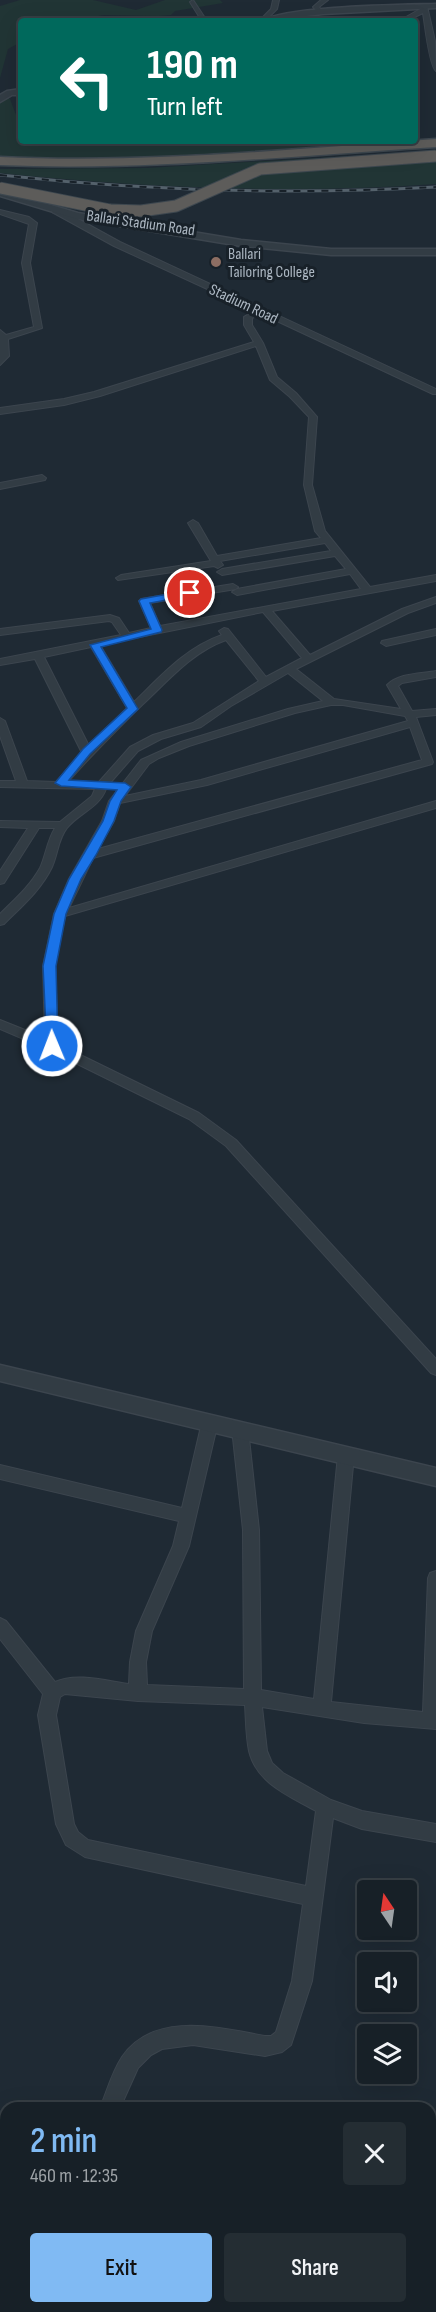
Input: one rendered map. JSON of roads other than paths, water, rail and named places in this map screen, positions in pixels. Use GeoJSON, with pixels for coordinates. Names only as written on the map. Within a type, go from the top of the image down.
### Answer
{"type":"FeatureCollection","features":[{"type":"Feature","properties":{"kind":"highway"},"geometry":{"type":"LineString","coordinates":[[0,164],[109,162],[436,146]]}},
{"type":"Feature","properties":{"kind":"highway"},"geometry":{"type":"LineString","coordinates":[[0,164],[127,166],[436,146]]}},
{"type":"Feature","properties":{"kind":"highway"},"geometry":{"type":"LineString","coordinates":[[0,188],[104,209],[141,211],[176,206],[260,169],[436,156]]}},
{"type":"Feature","properties":{"kind":"street"},"geometry":{"type":"LineString","coordinates":[[269,18],[276,0]]}},
{"type":"Feature","properties":{"kind":"street"},"geometry":{"type":"LineString","coordinates":[[318,10],[325,0]]}},
{"type":"Feature","properties":{"kind":"street"},"geometry":{"type":"LineString","coordinates":[[193,2],[202,18]]}},
{"type":"Feature","properties":{"kind":"street"},"geometry":{"type":"LineString","coordinates":[[309,3],[318,10]]}},
{"type":"Feature","properties":{"kind":"street"},"geometry":{"type":"LineString","coordinates":[[274,18],[318,10],[436,6]]}},
{"type":"Feature","properties":{"kind":"street"},"geometry":{"type":"LineString","coordinates":[[407,18],[424,8]]}},
{"type":"Feature","properties":{"kind":"street"},"geometry":{"type":"LineString","coordinates":[[424,8],[434,41],[432,61],[436,69]]}},
{"type":"Feature","properties":{"kind":"street"},"geometry":{"type":"LineString","coordinates":[[0,99],[10,93],[18,92]]}},
{"type":"Feature","properties":{"kind":"street"},"geometry":{"type":"LineString","coordinates":[[354,144],[363,149]]}},
{"type":"Feature","properties":{"kind":"street","name":"Ballari Stadium Road"},"geometry":{"type":"LineString","coordinates":[[0,193],[70,213],[331,252],[436,252]]}},
{"type":"Feature","properties":{"kind":"street","name":"Stadium Road"},"geometry":{"type":"LineString","coordinates":[[55,210],[64,217],[117,244],[436,392]]}},
{"type":"Feature","properties":{"kind":"street"},"geometry":{"type":"LineString","coordinates":[[0,212],[26,219],[33,224],[26,266],[38,327],[2,335],[5,356],[0,363]]}},
{"type":"Feature","properties":{"kind":"street","name":"Ballari Stadium Road"},"geometry":{"type":"LineString","coordinates":[[244,240],[323,246],[436,248]]}},
{"type":"Feature","properties":{"kind":"street"},"geometry":{"type":"LineString","coordinates":[[260,312],[248,317],[248,326],[259,343],[273,378],[312,417],[314,426],[309,453],[308,485],[317,523],[326,540],[368,591]]}},
{"type":"Feature","properties":{"kind":"street"},"geometry":{"type":"LineString","coordinates":[[0,411],[64,402],[97,394],[259,343]]}},
{"type":"Feature","properties":{"kind":"street"},"geometry":{"type":"LineString","coordinates":[[0,486],[42,478]]}},
{"type":"Feature","properties":{"kind":"street"},"geometry":{"type":"LineString","coordinates":[[193,523],[218,565],[251,612]]}},
{"type":"Feature","properties":{"kind":"street"},"geometry":{"type":"LineString","coordinates":[[218,565],[326,540]]}},
{"type":"Feature","properties":{"kind":"street"},"geometry":{"type":"LineString","coordinates":[[121,578],[337,553]]}},
{"type":"Feature","properties":{"kind":"street"},"geometry":{"type":"LineString","coordinates":[[157,630],[144,601],[235,590],[352,571]]}},
{"type":"Feature","properties":{"kind":"street"},"geometry":{"type":"LineString","coordinates":[[0,662],[436,578]]}},
{"type":"Feature","properties":{"kind":"street"},"geometry":{"type":"LineString","coordinates":[[0,921],[36,885],[47,865],[56,836],[63,825],[97,798],[102,785],[126,757],[145,742],[197,725],[227,704],[308,659],[405,610],[436,600]]}},
{"type":"Feature","properties":{"kind":"street"},"geometry":{"type":"LineString","coordinates":[[266,610],[308,659]]}},
{"type":"Feature","properties":{"kind":"street"},"geometry":{"type":"LineString","coordinates":[[0,632],[110,618],[116,620],[127,637]]}},
{"type":"Feature","properties":{"kind":"street"},"geometry":{"type":"LineString","coordinates":[[216,619],[265,682]]}},
{"type":"Feature","properties":{"kind":"street"},"geometry":{"type":"LineString","coordinates":[[386,643],[436,632]]}},
{"type":"Feature","properties":{"kind":"street"},"geometry":{"type":"LineString","coordinates":[[61,783],[87,752],[191,655],[214,640],[227,636]]}},
{"type":"Feature","properties":{"kind":"street"},"geometry":{"type":"LineString","coordinates":[[95,645],[133,709]]}},
{"type":"Feature","properties":{"kind":"street"},"geometry":{"type":"LineString","coordinates":[[39,656],[87,752]]}},
{"type":"Feature","properties":{"kind":"street"},"geometry":{"type":"LineString","coordinates":[[289,669],[331,702]]}},
{"type":"Feature","properties":{"kind":"street"},"geometry":{"type":"LineString","coordinates":[[436,674],[393,682],[394,689],[430,754],[436,775]]}},
{"type":"Feature","properties":{"kind":"street"},"geometry":{"type":"LineString","coordinates":[[52,1046],[50,966],[60,914],[75,879],[108,821],[116,801],[138,768],[155,756],[292,711],[331,702],[353,703],[411,719]]}},
{"type":"Feature","properties":{"kind":"street"},"geometry":{"type":"LineString","coordinates":[[116,801],[203,783],[436,712]]}},
{"type":"Feature","properties":{"kind":"street"},"geometry":{"type":"LineString","coordinates":[[0,721],[23,784]]}},
{"type":"Feature","properties":{"kind":"street"},"geometry":{"type":"LineString","coordinates":[[90,855],[430,754]]}},
{"type":"Feature","properties":{"kind":"street"},"geometry":{"type":"LineString","coordinates":[[0,784],[61,783],[125,787]]}},
{"type":"Feature","properties":{"kind":"street"},"geometry":{"type":"LineString","coordinates":[[60,914],[436,804]]}},
{"type":"Feature","properties":{"kind":"street"},"geometry":{"type":"LineString","coordinates":[[0,880],[37,823]]}},
{"type":"Feature","properties":{"kind":"street"},"geometry":{"type":"LineString","coordinates":[[0,824],[63,825]]}},
{"type":"Feature","properties":{"kind":"street"},"geometry":{"type":"LineString","coordinates":[[0,1024],[52,1046],[194,1116],[231,1143],[436,1369]]}},
{"type":"Feature","properties":{"kind":"street"},"geometry":{"type":"LineString","coordinates":[[0,1373],[436,1477]]}},
{"type":"Feature","properties":{"kind":"street"},"geometry":{"type":"LineString","coordinates":[[138,1693],[138,1662],[144,1631],[181,1546],[210,1422]]}},
{"type":"Feature","properties":{"kind":"street"},"geometry":{"type":"LineString","coordinates":[[240,1429],[251,1530],[253,1697],[258,1752],[266,1769],[277,1779],[326,1807],[362,1820],[436,1833]]}},
{"type":"Feature","properties":{"kind":"street"},"geometry":{"type":"LineString","coordinates":[[322,1708],[346,1455]]}},
{"type":"Feature","properties":{"kind":"street"},"geometry":{"type":"LineString","coordinates":[[0,1472],[189,1516]]}},
{"type":"Feature","properties":{"kind":"street"},"geometry":{"type":"LineString","coordinates":[[52,1692],[64,1686],[81,1686],[138,1693],[253,1697],[322,1708],[434,1721],[436,1578]]}},
{"type":"Feature","properties":{"kind":"street"},"geometry":{"type":"LineString","coordinates":[[0,1626],[52,1692]]}},
{"type":"Feature","properties":{"kind":"street"},"geometry":{"type":"LineString","coordinates":[[52,1692],[47,1715],[65,1824],[69,1836],[75,1843],[85,1848],[177,1869],[313,1897]]}},
{"type":"Feature","properties":{"kind":"street"},"geometry":{"type":"LineString","coordinates":[[113,2102],[130,2062],[147,2045],[166,2036],[190,2034],[265,2046],[275,2045],[284,2038],[302,1981],[326,1807]]}},
{"type":"Feature","properties":{"kind":"railway"},"geometry":{"type":"LineString","coordinates":[[0,175],[109,185],[218,190],[327,191],[436,187]]}},
{"type":"Feature","properties":{"kind":"place","name":"Ballari Tailoring College"},"geometry":{"type":"Point","coordinates":[216,262]}}]}
